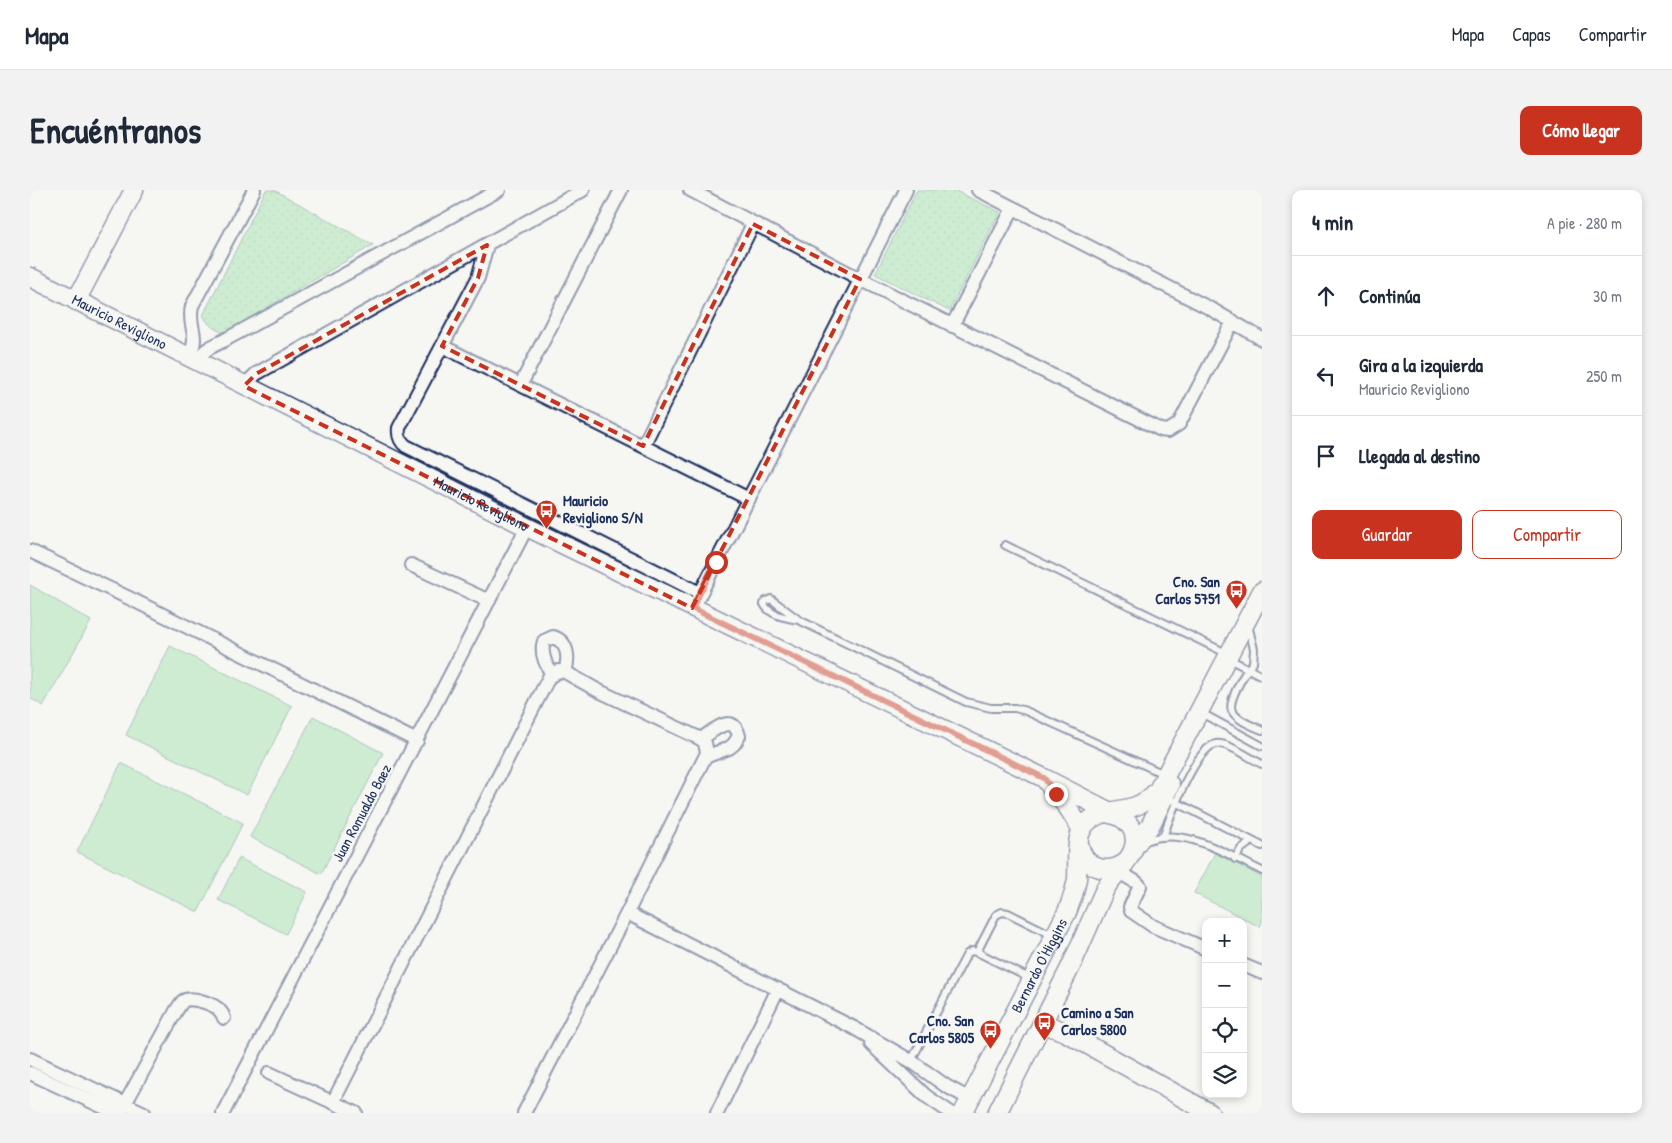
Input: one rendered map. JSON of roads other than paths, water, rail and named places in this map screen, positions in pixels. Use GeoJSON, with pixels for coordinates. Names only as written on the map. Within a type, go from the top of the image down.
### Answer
{"type":"FeatureCollection","features":[{"type":"Feature","properties":{"kind":"main road"},"geometry":{"type":"LineString","coordinates":[[76,301],[129,192]]}},
{"type":"Feature","properties":{"kind":"main road","name":"Mauricio Revigliono"},"geometry":{"type":"LineString","coordinates":[[30,277],[527,527],[696,600],[1044,778],[1110,814]]}},
{"type":"Feature","properties":{"kind":"main road","name":"Bernardo O'Higgins"},"geometry":{"type":"LineString","coordinates":[[966,1106],[1067,912],[1075,888],[1081,834],[1090,819],[1134,806],[1148,799],[1158,790],[1237,661],[1262,591]]}},
{"type":"Feature","properties":{"kind":"main road","name":"Bernardo O'Higgins"},"geometry":{"type":"LineString","coordinates":[[997,1113],[1082,944],[1105,889],[1170,799],[1205,714],[1237,661],[1262,605]]}},
{"type":"Feature","properties":{"kind":"main road","name":"Mauricio Revigliono"},"geometry":{"type":"LineString","coordinates":[[1044,778],[1068,808],[1081,834]]}},
{"type":"Feature","properties":{"kind":"main road"},"geometry":{"type":"LineString","coordinates":[[1110,814],[1129,824],[1135,841],[1134,847]]}},
{"type":"Feature","properties":{"kind":"main road"},"geometry":{"type":"LineString","coordinates":[[1081,834],[1079,845],[1084,857],[1094,866],[1113,869],[1121,867]]}},
{"type":"Feature","properties":{"kind":"main road"},"geometry":{"type":"LineString","coordinates":[[1042,1023],[1065,1032],[1210,1113]]}},
{"type":"Feature","properties":{"kind":"street"},"geometry":{"type":"LineString","coordinates":[[193,360],[194,336],[190,314],[192,306],[254,190]]}},
{"type":"Feature","properties":{"kind":"street"},"geometry":{"type":"LineString","coordinates":[[193,360],[203,352],[499,190]]}},
{"type":"Feature","properties":{"kind":"street"},"geometry":{"type":"LineString","coordinates":[[244,386],[256,374],[584,190]]}},
{"type":"Feature","properties":{"kind":"street"},"geometry":{"type":"LineString","coordinates":[[521,384],[622,190]]}},
{"type":"Feature","properties":{"kind":"street"},"geometry":{"type":"LineString","coordinates":[[690,190],[860,280],[1154,428],[1168,430],[1179,424],[1233,321]]}},
{"type":"Feature","properties":{"kind":"street"},"geometry":{"type":"LineString","coordinates":[[487,246],[478,278],[399,428],[398,434],[401,441],[406,446],[696,600],[906,190]]}},
{"type":"Feature","properties":{"kind":"street"},"geometry":{"type":"LineString","coordinates":[[978,190],[1233,321],[1262,340]]}},
{"type":"Feature","properties":{"kind":"street"},"geometry":{"type":"LineString","coordinates":[[952,326],[1013,208]]}},
{"type":"Feature","properties":{"kind":"street"},"geometry":{"type":"LineString","coordinates":[[643,446],[753,224]]}},
{"type":"Feature","properties":{"kind":"street"},"geometry":{"type":"LineString","coordinates":[[194,336],[214,346]]}},
{"type":"Feature","properties":{"kind":"street"},"geometry":{"type":"LineString","coordinates":[[442,346],[749,499]]}},
{"type":"Feature","properties":{"kind":"street","name":"Juan Romualdo Baez"},"geometry":{"type":"LineString","coordinates":[[223,1113],[418,741],[527,527]]}},
{"type":"Feature","properties":{"kind":"street"},"geometry":{"type":"LineString","coordinates":[[30,551],[130,598],[418,741]]}},
{"type":"Feature","properties":{"kind":"street"},"geometry":{"type":"LineString","coordinates":[[411,565],[489,601]]}},
{"type":"Feature","properties":{"kind":"street"},"geometry":{"type":"LineString","coordinates":[[333,1102],[549,677],[558,673],[701,739],[706,748],[705,757],[524,1113]]}},
{"type":"Feature","properties":{"kind":"street"},"geometry":{"type":"LineString","coordinates":[[701,739],[723,724],[734,727],[738,732],[738,740],[734,744],[705,757]]}},
{"type":"Feature","properties":{"kind":"street"},"geometry":{"type":"LineString","coordinates":[[1121,867],[1140,886],[1130,907],[1131,911],[1153,926],[1202,947]]}},
{"type":"Feature","properties":{"kind":"street"},"geometry":{"type":"LineString","coordinates":[[627,913],[854,1028],[911,1061],[946,1086],[966,1106]]}},
{"type":"Feature","properties":{"kind":"street"},"geometry":{"type":"LineString","coordinates":[[1247,967],[1262,973]]}},
{"type":"Feature","properties":{"kind":"street"},"geometry":{"type":"LineString","coordinates":[[717,1113],[778,989]]}},
{"type":"Feature","properties":{"kind":"street"},"geometry":{"type":"LineString","coordinates":[[120,1110],[176,1011],[184,1001],[190,999],[214,1006],[220,1010],[224,1018]]}},
{"type":"Feature","properties":{"kind":"street"},"geometry":{"type":"LineString","coordinates":[[854,1028],[926,1096],[951,1113]]}},
{"type":"Feature","properties":{"kind":"street"},"geometry":{"type":"LineString","coordinates":[[30,1059],[120,1110]]}},
{"type":"Feature","properties":{"kind":"street"},"geometry":{"type":"LineString","coordinates":[[30,1073],[120,1110],[144,1113]]}},
{"type":"Feature","properties":{"kind":"street"},"geometry":{"type":"LineString","coordinates":[[269,1073],[356,1113]]}},
{"type":"Feature","properties":{"kind":"lane"},"geometry":{"type":"LineString","coordinates":[[1005,545],[1237,661],[1262,676]]}},
{"type":"Feature","properties":{"kind":"lane"},"geometry":{"type":"LineString","coordinates":[[799,620],[785,618],[776,614],[766,609],[764,604],[771,599],[799,620],[966,702],[991,708],[1015,708],[1026,711],[1167,775]]}},
{"type":"Feature","properties":{"kind":"lane"},"geometry":{"type":"LineString","coordinates":[[1237,661],[1231,704],[1232,712],[1239,718],[1262,730]]}},
{"type":"Feature","properties":{"kind":"lane"},"geometry":{"type":"LineString","coordinates":[[1205,714],[1262,746]]}},
{"type":"Feature","properties":{"kind":"lane"},"geometry":{"type":"LineString","coordinates":[[1163,836],[1170,799],[1209,748],[1216,744],[1226,745],[1262,764]]}},
{"type":"Feature","properties":{"kind":"lane"},"geometry":{"type":"LineString","coordinates":[[1170,799],[1262,846]]}},
{"type":"Feature","properties":{"kind":"lane"},"geometry":{"type":"LineString","coordinates":[[1134,847],[1163,836],[1180,836],[1213,847],[1262,871]]}},
{"type":"Feature","properties":{"kind":"lane"},"geometry":{"type":"LineString","coordinates":[[1236,859],[1241,849],[1252,841]]}},
{"type":"Feature","properties":{"kind":"lane"},"geometry":{"type":"LineString","coordinates":[[977,952],[996,915],[1002,912],[1008,913],[1055,937]]}},
{"type":"Feature","properties":{"kind":"lane"},"geometry":{"type":"LineString","coordinates":[[911,1061],[967,954],[972,951],[977,952],[1032,980]]}},
{"type":"Feature","properties":{"kind":"place","name":"Mauricio Revigliono S/N"},"geometry":{"type":"Point","coordinates":[547,529]}},
{"type":"Feature","properties":{"kind":"place","name":"Cno. San Carlos 5751"},"geometry":{"type":"Point","coordinates":[1236,610]}},
{"type":"Feature","properties":{"kind":"place","name":"Camino a San Carlos 5800"},"geometry":{"type":"Point","coordinates":[1045,1041]}},
{"type":"Feature","properties":{"kind":"place","name":"Cno. San Carlos 5805"},"geometry":{"type":"Point","coordinates":[990,1049]}}]}
